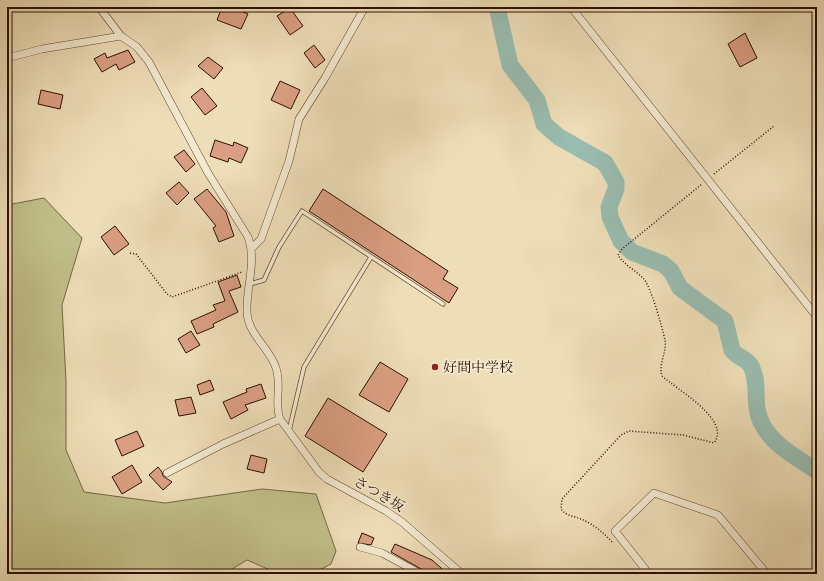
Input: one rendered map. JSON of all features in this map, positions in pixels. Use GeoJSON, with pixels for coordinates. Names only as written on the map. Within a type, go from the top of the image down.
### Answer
{"type":"FeatureCollection","features":[{"type":"Feature","properties":{"kind":"street"},"geometry":{"type":"LineString","coordinates":[[99,7],[121,36],[137,47],[149,62],[208,173],[248,236],[252,248],[252,272],[247,312],[249,323],[254,334],[276,367],[278,377],[278,414],[280,419],[223,444],[167,473]]}},
{"type":"Feature","properties":{"kind":"street"},"geometry":{"type":"LineString","coordinates":[[252,248],[261,239],[289,161],[299,120],[325,78],[364,7]]}},
{"type":"Feature","properties":{"kind":"street"},"geometry":{"type":"LineString","coordinates":[[572,7],[817,317]]}},
{"type":"Feature","properties":{"kind":"street"},"geometry":{"type":"LineString","coordinates":[[7,58],[42,49],[121,36]]}},
{"type":"Feature","properties":{"kind":"street","name":"さつき坂"},"geometry":{"type":"LineString","coordinates":[[280,419],[319,472],[327,479],[386,511],[402,522],[462,574]]}},
{"type":"Feature","properties":{"kind":"street"},"geometry":{"type":"LineString","coordinates":[[649,574],[616,531],[654,493],[718,515],[767,574]]}},
{"type":"Feature","properties":{"kind":"street"},"geometry":{"type":"LineString","coordinates":[[360,548],[382,553],[421,574]]}},
{"type":"Feature","properties":{"kind":"lane"},"geometry":{"type":"LineString","coordinates":[[250,284],[264,280],[279,247],[302,211],[443,304]]}},
{"type":"Feature","properties":{"kind":"lane"},"geometry":{"type":"LineString","coordinates":[[289,432],[304,367],[371,257]]}},
{"type":"Feature","properties":{"kind":"path"},"geometry":{"type":"LineString","coordinates":[[617,547],[594,527],[581,519],[564,513],[561,510],[562,499],[621,435],[629,431],[682,436],[714,443],[718,438],[718,432],[711,415],[662,376],[660,371],[665,357],[665,340],[649,287],[643,278],[620,259],[618,255],[628,244],[774,126]]}},
{"type":"Feature","properties":{"kind":"path"},"geometry":{"type":"LineString","coordinates":[[130,253],[136,254],[167,294],[172,297],[237,272],[252,272]]}},
{"type":"Feature","properties":{"kind":"shaded area"},"geometry":{"type":"Polygon","coordinates":[[[44,198],[82,238],[62,305],[66,381],[66,450],[84,492],[165,503],[262,489],[316,494],[336,551],[331,564],[312,574],[279,574],[247,560],[224,574],[7,574],[7,205],[44,198]]]}},
{"type":"Feature","properties":{"kind":"building"},"geometry":{"type":"Polygon","coordinates":[[[222,7],[232,7],[248,14],[241,29],[217,20],[222,7]]]}},
{"type":"Feature","properties":{"kind":"building"},"geometry":{"type":"Polygon","coordinates":[[[290,8],[303,26],[290,35],[277,16],[290,8]]]}},
{"type":"Feature","properties":{"kind":"building"},"geometry":{"type":"Polygon","coordinates":[[[745,33],[757,58],[740,67],[728,44],[745,33]]]}},
{"type":"Feature","properties":{"kind":"building"},"geometry":{"type":"Polygon","coordinates":[[[314,45],[325,60],[315,68],[304,53],[314,45]]]}},
{"type":"Feature","properties":{"kind":"building"},"geometry":{"type":"Polygon","coordinates":[[[128,50],[135,62],[119,70],[116,64],[102,72],[94,59],[105,53],[107,58],[128,50]]]}},
{"type":"Feature","properties":{"kind":"building"},"geometry":{"type":"Polygon","coordinates":[[[208,57],[223,68],[214,79],[198,66],[208,57]]]}},
{"type":"Feature","properties":{"kind":"building"},"geometry":{"type":"Polygon","coordinates":[[[280,81],[300,90],[291,109],[271,100],[280,81]]]}},
{"type":"Feature","properties":{"kind":"building"},"geometry":{"type":"Polygon","coordinates":[[[202,88],[217,106],[205,115],[191,97],[202,88]]]}},
{"type":"Feature","properties":{"kind":"building"},"geometry":{"type":"Polygon","coordinates":[[[41,90],[63,95],[60,109],[38,104],[41,90]]]}},
{"type":"Feature","properties":{"kind":"building"},"geometry":{"type":"Polygon","coordinates":[[[215,140],[233,146],[234,142],[248,148],[241,163],[229,158],[228,162],[210,156],[215,140]]]}},
{"type":"Feature","properties":{"kind":"building"},"geometry":{"type":"Polygon","coordinates":[[[184,150],[195,164],[186,172],[174,157],[184,150]]]}},
{"type":"Feature","properties":{"kind":"building"},"geometry":{"type":"Polygon","coordinates":[[[179,182],[189,193],[177,205],[166,193],[179,182]]]}},
{"type":"Feature","properties":{"kind":"building"},"geometry":{"type":"Polygon","coordinates":[[[207,189],[226,212],[234,236],[219,242],[213,228],[216,226],[194,199],[207,189]]]}},
{"type":"Feature","properties":{"kind":"building"},"geometry":{"type":"Polygon","coordinates":[[[323,189],[448,271],[443,279],[458,288],[449,303],[309,211],[323,189]]]}},
{"type":"Feature","properties":{"kind":"building"},"geometry":{"type":"Polygon","coordinates":[[[115,226],[129,244],[114,255],[101,237],[115,226]]]}},
{"type":"Feature","properties":{"kind":"building"},"geometry":{"type":"Polygon","coordinates":[[[237,275],[241,287],[229,291],[238,312],[213,324],[214,327],[197,334],[191,321],[216,310],[213,305],[225,301],[218,282],[237,275]]]}},
{"type":"Feature","properties":{"kind":"building"},"geometry":{"type":"Polygon","coordinates":[[[191,331],[200,345],[186,353],[178,339],[191,331]]]}},
{"type":"Feature","properties":{"kind":"building"},"geometry":{"type":"Polygon","coordinates":[[[380,362],[408,379],[389,412],[359,395],[380,362]]]}},
{"type":"Feature","properties":{"kind":"building"},"geometry":{"type":"Polygon","coordinates":[[[210,380],[214,390],[200,395],[197,385],[210,380]]]}},
{"type":"Feature","properties":{"kind":"building"},"geometry":{"type":"Polygon","coordinates":[[[261,384],[266,398],[245,405],[248,410],[231,419],[223,402],[247,392],[246,389],[261,384]]]}},
{"type":"Feature","properties":{"kind":"building"},"geometry":{"type":"Polygon","coordinates":[[[191,397],[196,413],[179,416],[175,400],[191,397]]]}},
{"type":"Feature","properties":{"kind":"building"},"geometry":{"type":"Polygon","coordinates":[[[328,398],[387,434],[363,472],[305,436],[328,398]]]}},
{"type":"Feature","properties":{"kind":"building"},"geometry":{"type":"Polygon","coordinates":[[[137,431],[144,446],[122,456],[115,440],[137,431]]]}},
{"type":"Feature","properties":{"kind":"building"},"geometry":{"type":"Polygon","coordinates":[[[251,455],[267,459],[264,473],[247,469],[251,455]]]}},
{"type":"Feature","properties":{"kind":"building"},"geometry":{"type":"Polygon","coordinates":[[[132,465],[142,482],[122,494],[112,477],[132,465]]]}},
{"type":"Feature","properties":{"kind":"building"},"geometry":{"type":"Polygon","coordinates":[[[158,467],[163,476],[172,482],[163,490],[149,475],[158,467]]]}},
{"type":"Feature","properties":{"kind":"building"},"geometry":{"type":"Polygon","coordinates":[[[362,533],[374,538],[371,545],[358,543],[362,533]]]}},
{"type":"Feature","properties":{"kind":"building"},"geometry":{"type":"Polygon","coordinates":[[[395,544],[432,560],[448,574],[430,574],[391,552],[395,544]]]}},
{"type":"Feature","properties":{"kind":"waterway"},"geometry":{"type":"LineString","coordinates":[[497,7],[510,65],[537,100],[544,124],[559,137],[605,163],[616,182],[616,189],[609,207],[610,217],[621,241],[632,252],[663,264],[671,271],[680,288],[725,321],[732,350],[736,355],[749,363],[753,371],[757,408],[765,429],[780,446],[817,471]]}},
{"type":"Feature","properties":{"kind":"place","name":"好間中学校"},"geometry":{"type":"Point","coordinates":[435,367]}}]}
